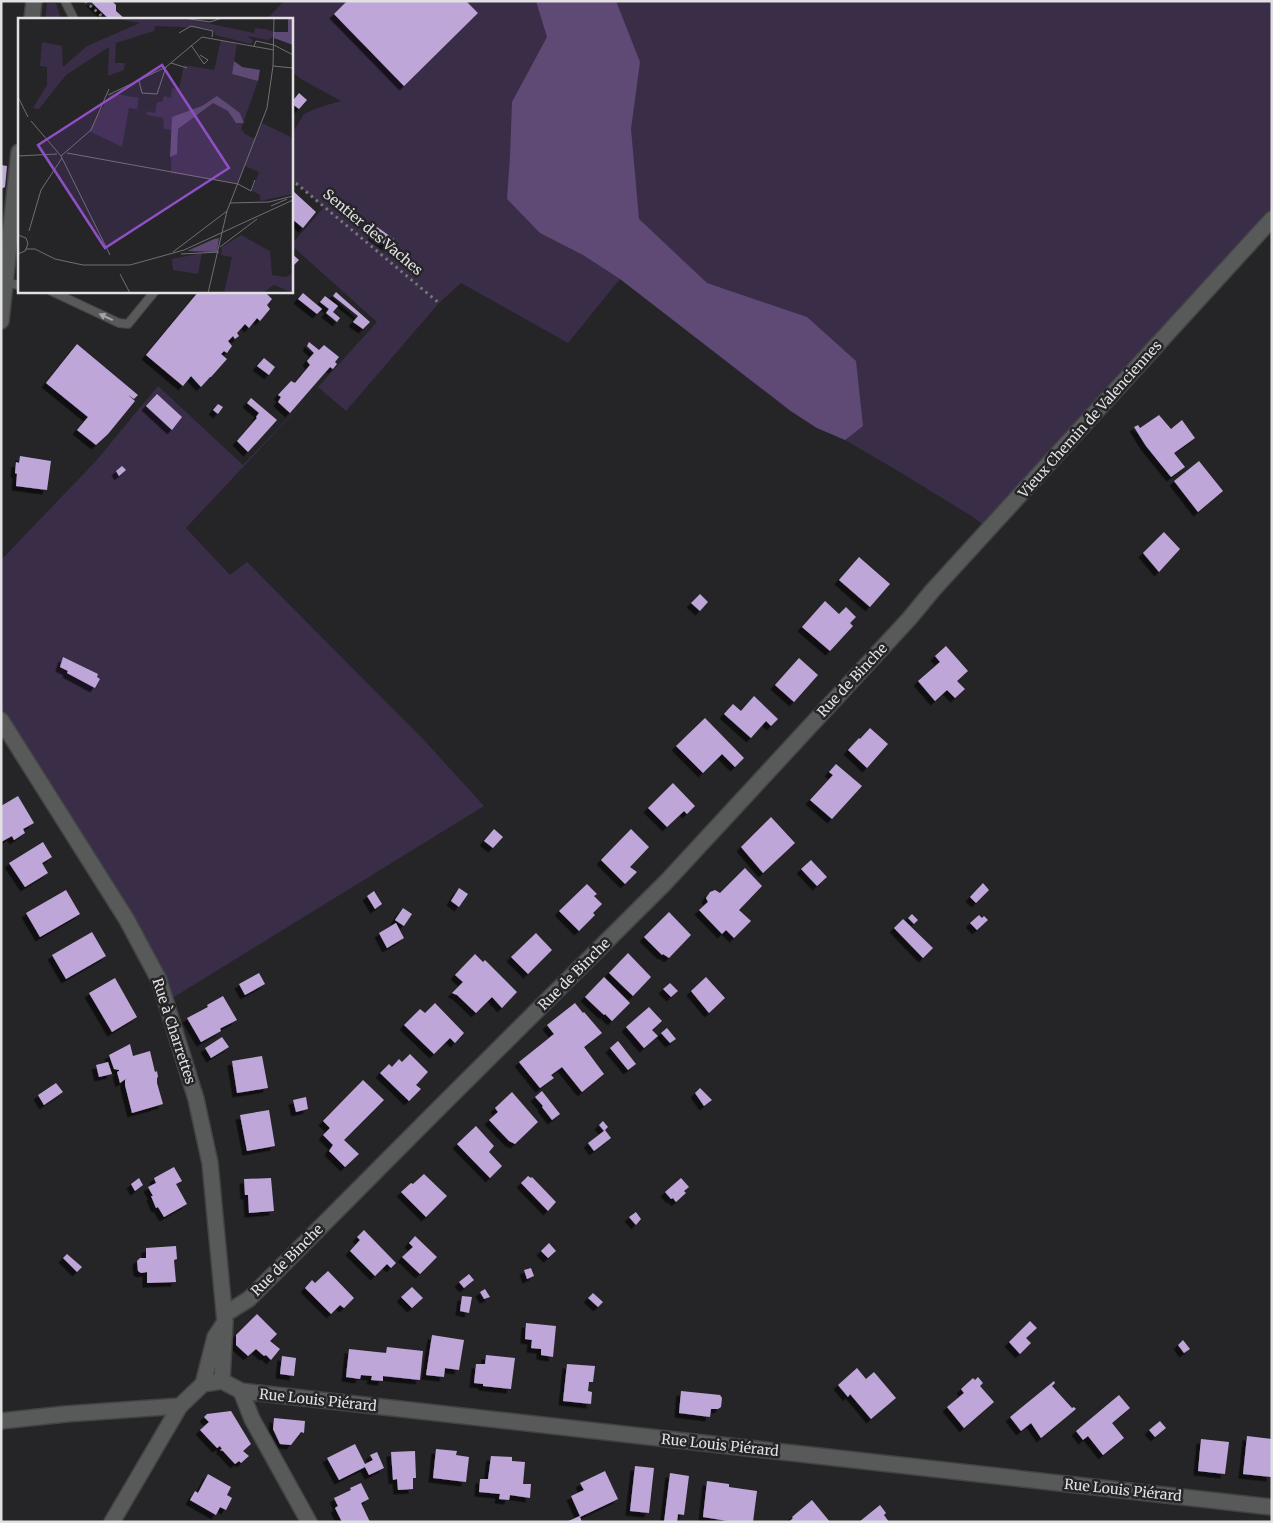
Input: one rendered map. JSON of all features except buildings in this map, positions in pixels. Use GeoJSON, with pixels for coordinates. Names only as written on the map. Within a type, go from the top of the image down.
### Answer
{"type":"FeatureCollection","features":[{"type":"Feature","properties":{"kind":"street"},"geometry":{"type":"LineString","coordinates":[[32,18],[34,1]]}},
{"type":"Feature","properties":{"kind":"street"},"geometry":{"type":"LineString","coordinates":[[1,321],[12,284],[18,171]]}},
{"type":"Feature","properties":{"kind":"street","name":"Vieux Chemin de Valenciennes"},"geometry":{"type":"LineString","coordinates":[[909,619],[933,590],[1272,219]]}},
{"type":"Feature","properties":{"kind":"street","name":"Rue de Binche"},"geometry":{"type":"LineString","coordinates":[[225,1318],[249,1299],[666,882],[909,619]]}},
{"type":"Feature","properties":{"kind":"street","name":"Rue à Charrettes"},"geometry":{"type":"LineString","coordinates":[[1,720],[127,920],[159,980],[196,1099],[210,1163],[225,1318],[222,1381]]}},
{"type":"Feature","properties":{"kind":"street"},"geometry":{"type":"LineString","coordinates":[[112,1522],[180,1406],[203,1384],[215,1337],[225,1318]]}},
{"type":"Feature","properties":{"kind":"street"},"geometry":{"type":"LineString","coordinates":[[203,1384],[222,1381]]}},
{"type":"Feature","properties":{"kind":"street","name":"Rue Louis Piérard"},"geometry":{"type":"LineString","coordinates":[[222,1381],[241,1391],[1272,1507]]}},
{"type":"Feature","properties":{"kind":"street"},"geometry":{"type":"LineString","coordinates":[[241,1391],[252,1419],[308,1522]]}},
{"type":"Feature","properties":{"kind":"street"},"geometry":{"type":"LineString","coordinates":[[1,1421],[66,1414],[180,1406]]}},
{"type":"Feature","properties":{"kind":"lane"},"geometry":{"type":"LineString","coordinates":[[65,1],[74,18]]}},
{"type":"Feature","properties":{"kind":"lane"},"geometry":{"type":"LineString","coordinates":[[53,292],[119,323],[128,324],[155,292]]}},
{"type":"Feature","properties":{"kind":"path"},"geometry":{"type":"LineString","coordinates":[[85,1],[103,18]]}},
{"type":"Feature","properties":{"kind":"path","name":"Sentier des Vaches"},"geometry":{"type":"LineString","coordinates":[[292,180],[439,304]]}},
{"type":"Feature","properties":{"kind":"shaded area"},"geometry":{"type":"Polygon","coordinates":[[[284,1],[1272,1],[1272,219],[989,529],[903,474],[845,440],[817,428],[791,412],[620,279],[568,343],[461,283],[439,303],[346,411],[318,387],[377,322],[292,246],[324,207],[292,180],[292,133],[304,114],[341,101],[301,79],[292,72],[292,18],[268,18],[284,1]]]}},
{"type":"Feature","properties":{"kind":"shaded area"},"geometry":{"type":"Polygon","coordinates":[[[536,1],[616,1],[640,62],[631,129],[639,219],[707,283],[807,317],[856,361],[863,426],[845,440],[817,428],[791,411],[620,279],[583,255],[540,233],[507,199],[512,102],[547,37],[536,1]]]}},
{"type":"Feature","properties":{"kind":"shaded area"},"geometry":{"type":"Polygon","coordinates":[[[47,3],[56,3],[61,18],[45,18],[47,3]]]}},
{"type":"Feature","properties":{"kind":"shaded area"},"geometry":{"type":"Polygon","coordinates":[[[158,386],[243,465],[318,387],[186,528],[230,575],[247,562],[423,739],[484,806],[166,1002],[159,980],[1,720],[1,560],[95,462],[158,386]]]}}]}
